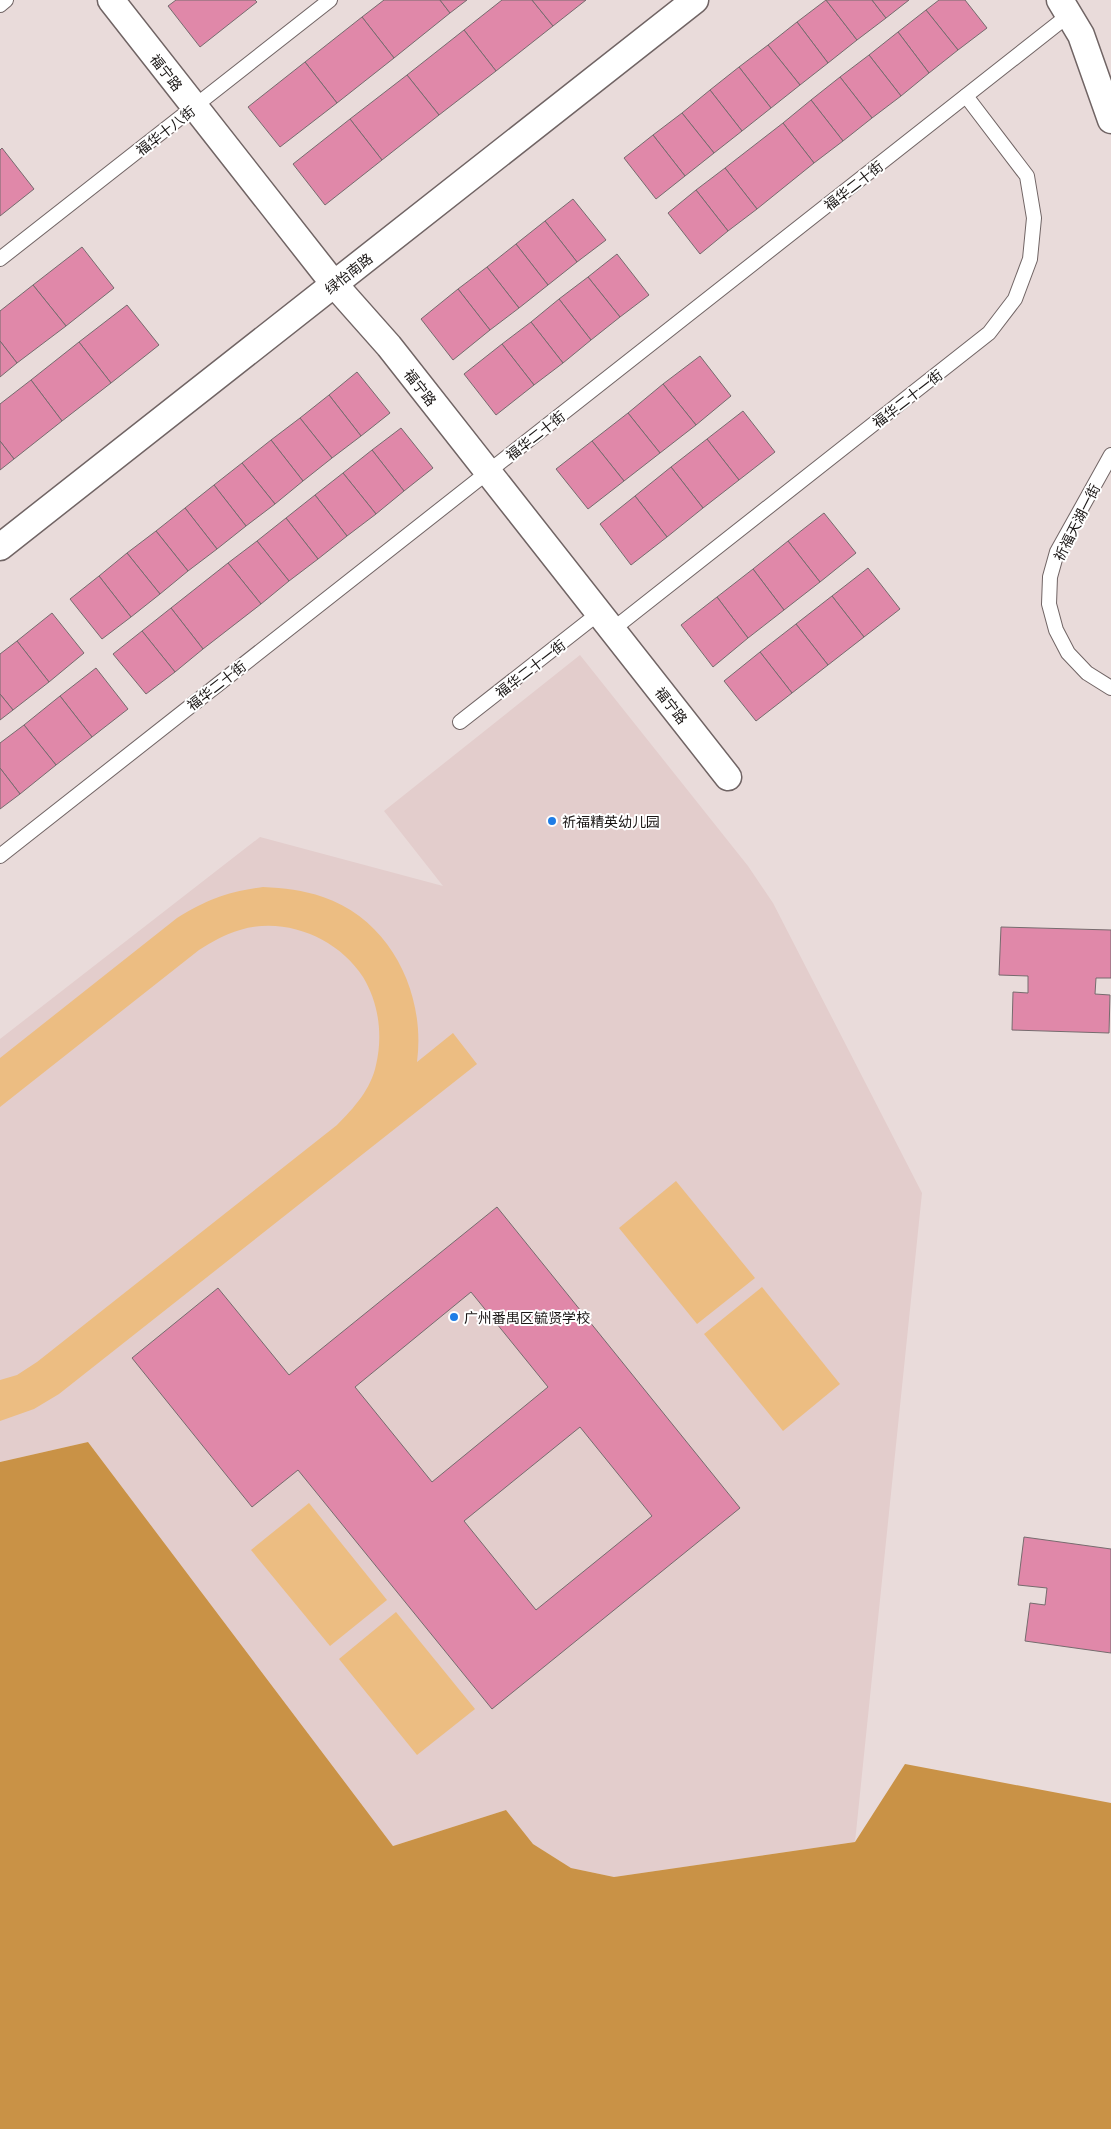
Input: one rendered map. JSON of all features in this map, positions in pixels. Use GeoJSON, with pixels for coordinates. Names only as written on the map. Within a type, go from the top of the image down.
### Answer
{"type":"FeatureCollection","features":[{"type":"Feature","properties":{"kind":"street","name":"福宁路"},"geometry":{"type":"LineString","coordinates":[[111,0],[334,284],[389,346],[728,777]]}},
{"type":"Feature","properties":{"kind":"street","name":"绿怡南路"},"geometry":{"type":"LineString","coordinates":[[0,547],[695,0]]}},
{"type":"Feature","properties":{"kind":"street"},"geometry":{"type":"LineString","coordinates":[[1065,7],[1081,35],[1111,120]]}},
{"type":"Feature","properties":{"kind":"lane"},"geometry":{"type":"LineString","coordinates":[[0,4],[6,0]]}},
{"type":"Feature","properties":{"kind":"lane","name":"福华十八街"},"geometry":{"type":"LineString","coordinates":[[0,260],[330,0]]}},
{"type":"Feature","properties":{"kind":"lane","name":"福华二十街"},"geometry":{"type":"LineString","coordinates":[[0,856],[966,96],[1065,7]]}},
{"type":"Feature","properties":{"kind":"lane","name":"福华二十一街"},"geometry":{"type":"LineString","coordinates":[[460,722],[606,621],[989,333],[1015,299],[1030,259],[1034,218],[1027,176],[966,96]]}},
{"type":"Feature","properties":{"kind":"lane","name":"祈福天湖一街"},"geometry":{"type":"LineString","coordinates":[[1111,455],[1057,552],[1050,577],[1049,604],[1056,630],[1068,653],[1087,672],[1111,688]]}},
{"type":"Feature","properties":{"kind":"shaded area","name":"广州番禺区毓贤学校"},"geometry":{"type":"Polygon","coordinates":[[[580,655],[748,866],[773,903],[922,1193],[855,1842],[614,1877],[571,1868],[533,1844],[506,1810],[393,1846],[88,1442],[0,1462],[0,1039],[260,837],[443,886],[384,811],[580,655]]]}},
{"type":"Feature","properties":{"kind":"shaded area"},"geometry":{"type":"Polygon","coordinates":[[[263,887],[293,890],[323,897],[347,908],[368,923],[385,941],[399,963],[409,986],[416,1011],[418,1036],[417,1062],[453,1033],[477,1064],[59,1394],[34,1409],[0,1421],[0,1380],[17,1375],[37,1362],[337,1125],[366,1090],[374,1074],[379,1043],[376,1009],[363,977],[352,963],[340,951],[325,941],[309,934],[292,928],[257,926],[229,934],[199,950],[0,1107],[0,1058],[177,918],[218,897],[263,887]]]}},
{"type":"Feature","properties":{"kind":"shaded area"},"geometry":{"type":"Polygon","coordinates":[[[676,1181],[755,1278],[697,1324],[619,1228],[676,1181]]]}},
{"type":"Feature","properties":{"kind":"shaded area"},"geometry":{"type":"Polygon","coordinates":[[[762,1287],[840,1384],[783,1431],[704,1334],[762,1287]]]}},
{"type":"Feature","properties":{"kind":"shaded area"},"geometry":{"type":"Polygon","coordinates":[[[88,1442],[393,1846],[506,1810],[533,1844],[571,1868],[614,1877],[855,1842],[905,1764],[1111,1803],[1111,2129],[0,2129],[0,1462],[88,1442]]]}},
{"type":"Feature","properties":{"kind":"shaded area"},"geometry":{"type":"Polygon","coordinates":[[[309,1503],[387,1600],[330,1646],[251,1550],[309,1503]]]}},
{"type":"Feature","properties":{"kind":"shaded area"},"geometry":{"type":"Polygon","coordinates":[[[396,1612],[475,1709],[417,1755],[339,1659],[396,1612]]]}},
{"type":"Feature","properties":{"kind":"building"},"geometry":{"type":"Polygon","coordinates":[[[176,0],[255,0],[257,2],[200,47],[168,6],[176,0]]]}},
{"type":"Feature","properties":{"kind":"building"},"geometry":{"type":"Polygon","coordinates":[[[384,0],[440,0],[450,13],[394,58],[362,17],[384,0]]]}},
{"type":"Feature","properties":{"kind":"building"},"geometry":{"type":"Polygon","coordinates":[[[440,0],[467,0],[450,13],[440,0]]]}},
{"type":"Feature","properties":{"kind":"building"},"geometry":{"type":"Polygon","coordinates":[[[502,0],[532,0],[553,26],[496,71],[464,30],[502,0]]]}},
{"type":"Feature","properties":{"kind":"building"},"geometry":{"type":"Polygon","coordinates":[[[532,0],[586,0],[553,26],[532,0]]]}},
{"type":"Feature","properties":{"kind":"building"},"geometry":{"type":"Polygon","coordinates":[[[826,0],[857,40],[828,63],[797,22],[826,0]]]}},
{"type":"Feature","properties":{"kind":"building"},"geometry":{"type":"Polygon","coordinates":[[[826,0],[872,0],[886,18],[857,40],[826,0]]]}},
{"type":"Feature","properties":{"kind":"building"},"geometry":{"type":"Polygon","coordinates":[[[872,0],[909,0],[886,18],[872,0]]]}},
{"type":"Feature","properties":{"kind":"building"},"geometry":{"type":"Polygon","coordinates":[[[939,0],[965,0],[987,28],[958,50],[926,10],[939,0]]]}},
{"type":"Feature","properties":{"kind":"building"},"geometry":{"type":"Polygon","coordinates":[[[926,10],[958,50],[929,73],[898,32],[926,10]]]}},
{"type":"Feature","properties":{"kind":"building"},"geometry":{"type":"Polygon","coordinates":[[[362,17],[394,58],[337,103],[305,62],[362,17]]]}},
{"type":"Feature","properties":{"kind":"building"},"geometry":{"type":"Polygon","coordinates":[[[797,22],[828,63],[800,85],[768,45],[797,22]]]}},
{"type":"Feature","properties":{"kind":"building"},"geometry":{"type":"Polygon","coordinates":[[[464,30],[496,71],[439,115],[407,75],[464,30]]]}},
{"type":"Feature","properties":{"kind":"building"},"geometry":{"type":"Polygon","coordinates":[[[898,32],[929,73],[901,96],[869,55],[898,32]]]}},
{"type":"Feature","properties":{"kind":"building"},"geometry":{"type":"Polygon","coordinates":[[[768,45],[800,85],[771,108],[739,67],[768,45]]]}},
{"type":"Feature","properties":{"kind":"building"},"geometry":{"type":"Polygon","coordinates":[[[869,55],[901,96],[872,118],[840,77],[869,55]]]}},
{"type":"Feature","properties":{"kind":"building"},"geometry":{"type":"Polygon","coordinates":[[[305,62],[337,103],[280,147],[248,107],[305,62]]]}},
{"type":"Feature","properties":{"kind":"building"},"geometry":{"type":"Polygon","coordinates":[[[739,67],[771,108],[742,131],[710,90],[739,67]]]}},
{"type":"Feature","properties":{"kind":"building"},"geometry":{"type":"Polygon","coordinates":[[[407,75],[439,115],[382,160],[350,119],[407,75]]]}},
{"type":"Feature","properties":{"kind":"building"},"geometry":{"type":"Polygon","coordinates":[[[840,77],[872,118],[843,141],[811,100],[840,77]]]}},
{"type":"Feature","properties":{"kind":"building"},"geometry":{"type":"Polygon","coordinates":[[[710,90],[742,131],[714,153],[682,113],[710,90]]]}},
{"type":"Feature","properties":{"kind":"building"},"geometry":{"type":"Polygon","coordinates":[[[811,100],[843,141],[814,163],[783,123],[811,100]]]}},
{"type":"Feature","properties":{"kind":"building"},"geometry":{"type":"Polygon","coordinates":[[[682,113],[714,153],[685,176],[653,135],[682,113]]]}},
{"type":"Feature","properties":{"kind":"building"},"geometry":{"type":"Polygon","coordinates":[[[350,119],[382,160],[325,205],[293,164],[350,119]]]}},
{"type":"Feature","properties":{"kind":"building"},"geometry":{"type":"Polygon","coordinates":[[[783,123],[814,163],[757,209],[725,168],[783,123]]]}},
{"type":"Feature","properties":{"kind":"building"},"geometry":{"type":"Polygon","coordinates":[[[653,135],[685,176],[656,199],[624,158],[653,135]]]}},
{"type":"Feature","properties":{"kind":"building"},"geometry":{"type":"Polygon","coordinates":[[[2,148],[34,189],[0,216],[0,150],[2,148]]]}},
{"type":"Feature","properties":{"kind":"building"},"geometry":{"type":"Polygon","coordinates":[[[725,168],[757,209],[728,231],[696,190],[725,168]]]}},
{"type":"Feature","properties":{"kind":"building"},"geometry":{"type":"Polygon","coordinates":[[[696,190],[728,231],[700,254],[668,213],[696,190]]]}},
{"type":"Feature","properties":{"kind":"building"},"geometry":{"type":"Polygon","coordinates":[[[573,199],[606,240],[577,262],[545,221],[573,199]]]}},
{"type":"Feature","properties":{"kind":"building"},"geometry":{"type":"Polygon","coordinates":[[[545,221],[577,262],[548,285],[516,244],[545,221]]]}},
{"type":"Feature","properties":{"kind":"building"},"geometry":{"type":"Polygon","coordinates":[[[516,244],[548,285],[519,308],[487,267],[516,244]]]}},
{"type":"Feature","properties":{"kind":"building"},"geometry":{"type":"Polygon","coordinates":[[[82,247],[114,288],[66,326],[33,285],[82,247]]]}},
{"type":"Feature","properties":{"kind":"building"},"geometry":{"type":"Polygon","coordinates":[[[617,254],[649,295],[620,317],[588,277],[617,254]]]}},
{"type":"Feature","properties":{"kind":"building"},"geometry":{"type":"Polygon","coordinates":[[[487,267],[519,308],[490,330],[458,289],[487,267]]]}},
{"type":"Feature","properties":{"kind":"building"},"geometry":{"type":"Polygon","coordinates":[[[588,277],[620,317],[591,340],[559,299],[588,277]]]}},
{"type":"Feature","properties":{"kind":"building"},"geometry":{"type":"Polygon","coordinates":[[[33,285],[66,326],[17,363],[0,341],[0,311],[33,285]]]}},
{"type":"Feature","properties":{"kind":"building"},"geometry":{"type":"Polygon","coordinates":[[[458,289],[490,330],[453,360],[421,319],[458,289]]]}},
{"type":"Feature","properties":{"kind":"building"},"geometry":{"type":"Polygon","coordinates":[[[559,299],[591,340],[563,363],[531,322],[559,299]]]}},
{"type":"Feature","properties":{"kind":"building"},"geometry":{"type":"Polygon","coordinates":[[[127,305],[159,345],[111,383],[79,342],[127,305]]]}},
{"type":"Feature","properties":{"kind":"building"},"geometry":{"type":"Polygon","coordinates":[[[531,322],[563,363],[534,385],[502,344],[531,322]]]}},
{"type":"Feature","properties":{"kind":"building"},"geometry":{"type":"Polygon","coordinates":[[[0,341],[17,363],[0,377],[0,341]]]}},
{"type":"Feature","properties":{"kind":"building"},"geometry":{"type":"Polygon","coordinates":[[[79,342],[111,383],[62,421],[31,380],[79,342]]]}},
{"type":"Feature","properties":{"kind":"building"},"geometry":{"type":"Polygon","coordinates":[[[502,344],[534,385],[496,415],[464,374],[502,344]]]}},
{"type":"Feature","properties":{"kind":"building"},"geometry":{"type":"Polygon","coordinates":[[[700,356],[731,396],[696,425],[663,384],[700,356]]]}},
{"type":"Feature","properties":{"kind":"building"},"geometry":{"type":"Polygon","coordinates":[[[357,372],[390,413],[361,436],[329,395],[357,372]]]}},
{"type":"Feature","properties":{"kind":"building"},"geometry":{"type":"Polygon","coordinates":[[[31,380],[62,421],[14,459],[0,441],[0,404],[31,380]]]}},
{"type":"Feature","properties":{"kind":"building"},"geometry":{"type":"Polygon","coordinates":[[[663,384],[696,425],[660,453],[628,413],[663,384]]]}},
{"type":"Feature","properties":{"kind":"building"},"geometry":{"type":"Polygon","coordinates":[[[329,395],[361,436],[332,458],[300,418],[329,395]]]}},
{"type":"Feature","properties":{"kind":"building"},"geometry":{"type":"Polygon","coordinates":[[[743,411],[775,452],[739,480],[707,439],[743,411]]]}},
{"type":"Feature","properties":{"kind":"building"},"geometry":{"type":"Polygon","coordinates":[[[628,413],[660,453],[624,481],[592,441],[628,413]]]}},
{"type":"Feature","properties":{"kind":"building"},"geometry":{"type":"Polygon","coordinates":[[[300,418],[332,458],[303,481],[271,440],[300,418]]]}},
{"type":"Feature","properties":{"kind":"building"},"geometry":{"type":"Polygon","coordinates":[[[401,428],[433,468],[404,491],[372,450],[401,428]]]}},
{"type":"Feature","properties":{"kind":"building"},"geometry":{"type":"Polygon","coordinates":[[[707,439],[739,480],[703,508],[671,467],[707,439]]]}},
{"type":"Feature","properties":{"kind":"building"},"geometry":{"type":"Polygon","coordinates":[[[271,440],[303,481],[275,504],[242,463],[271,440]]]}},
{"type":"Feature","properties":{"kind":"building"},"geometry":{"type":"Polygon","coordinates":[[[0,441],[14,459],[0,470],[0,441]]]}},
{"type":"Feature","properties":{"kind":"building"},"geometry":{"type":"Polygon","coordinates":[[[592,441],[624,481],[588,509],[556,469],[592,441]]]}},
{"type":"Feature","properties":{"kind":"building"},"geometry":{"type":"Polygon","coordinates":[[[372,450],[404,491],[376,514],[343,473],[372,450]]]}},
{"type":"Feature","properties":{"kind":"building"},"geometry":{"type":"Polygon","coordinates":[[[242,463],[275,504],[246,526],[214,485],[242,463]]]}},
{"type":"Feature","properties":{"kind":"building"},"geometry":{"type":"Polygon","coordinates":[[[671,467],[703,508],[667,537],[635,496],[671,467]]]}},
{"type":"Feature","properties":{"kind":"building"},"geometry":{"type":"Polygon","coordinates":[[[343,473],[376,514],[347,536],[315,495],[343,473]]]}},
{"type":"Feature","properties":{"kind":"building"},"geometry":{"type":"Polygon","coordinates":[[[214,485],[246,526],[217,549],[185,508],[214,485]]]}},
{"type":"Feature","properties":{"kind":"building"},"geometry":{"type":"Polygon","coordinates":[[[315,495],[347,536],[318,559],[286,518],[315,495]]]}},
{"type":"Feature","properties":{"kind":"building"},"geometry":{"type":"Polygon","coordinates":[[[635,496],[667,537],[631,565],[600,524],[635,496]]]}},
{"type":"Feature","properties":{"kind":"building"},"geometry":{"type":"Polygon","coordinates":[[[185,508],[217,549],[188,571],[156,531],[185,508]]]}},
{"type":"Feature","properties":{"kind":"building"},"geometry":{"type":"Polygon","coordinates":[[[824,513],[856,553],[820,582],[788,541],[824,513]]]}},
{"type":"Feature","properties":{"kind":"building"},"geometry":{"type":"Polygon","coordinates":[[[286,518],[318,559],[289,581],[257,541],[286,518]]]}},
{"type":"Feature","properties":{"kind":"building"},"geometry":{"type":"Polygon","coordinates":[[[156,531],[188,571],[160,594],[127,553],[156,531]]]}},
{"type":"Feature","properties":{"kind":"building"},"geometry":{"type":"Polygon","coordinates":[[[257,541],[289,581],[261,604],[228,563],[257,541]]]}},
{"type":"Feature","properties":{"kind":"building"},"geometry":{"type":"Polygon","coordinates":[[[788,541],[820,582],[784,610],[753,569],[788,541]]]}},
{"type":"Feature","properties":{"kind":"building"},"geometry":{"type":"Polygon","coordinates":[[[127,553],[160,594],[131,617],[99,576],[127,553]]]}},
{"type":"Feature","properties":{"kind":"building"},"geometry":{"type":"Polygon","coordinates":[[[228,563],[261,604],[203,649],[171,608],[228,563]]]}},
{"type":"Feature","properties":{"kind":"building"},"geometry":{"type":"Polygon","coordinates":[[[868,568],[900,609],[864,637],[832,596],[868,568]]]}},
{"type":"Feature","properties":{"kind":"building"},"geometry":{"type":"Polygon","coordinates":[[[753,569],[784,610],[748,638],[717,597],[753,569]]]}},
{"type":"Feature","properties":{"kind":"building"},"geometry":{"type":"Polygon","coordinates":[[[99,576],[131,617],[102,639],[70,599],[99,576]]]}},
{"type":"Feature","properties":{"kind":"building"},"geometry":{"type":"Polygon","coordinates":[[[832,596],[864,637],[828,665],[796,624],[832,596]]]}},
{"type":"Feature","properties":{"kind":"building"},"geometry":{"type":"Polygon","coordinates":[[[717,597],[748,638],[713,667],[681,625],[717,597]]]}},
{"type":"Feature","properties":{"kind":"building"},"geometry":{"type":"Polygon","coordinates":[[[171,608],[203,649],[175,672],[142,631],[171,608]]]}},
{"type":"Feature","properties":{"kind":"building"},"geometry":{"type":"Polygon","coordinates":[[[52,613],[84,653],[49,682],[17,641],[52,613]]]}},
{"type":"Feature","properties":{"kind":"building"},"geometry":{"type":"Polygon","coordinates":[[[796,624],[828,665],[792,693],[760,652],[796,624]]]}},
{"type":"Feature","properties":{"kind":"building"},"geometry":{"type":"Polygon","coordinates":[[[142,631],[175,672],[146,694],[113,654],[142,631]]]}},
{"type":"Feature","properties":{"kind":"building"},"geometry":{"type":"Polygon","coordinates":[[[17,641],[49,682],[13,710],[0,694],[0,654],[17,641]]]}},
{"type":"Feature","properties":{"kind":"building"},"geometry":{"type":"Polygon","coordinates":[[[760,652],[792,693],[756,721],[724,681],[760,652]]]}},
{"type":"Feature","properties":{"kind":"building"},"geometry":{"type":"Polygon","coordinates":[[[96,668],[128,709],[92,737],[60,696],[96,668]]]}},
{"type":"Feature","properties":{"kind":"building"},"geometry":{"type":"Polygon","coordinates":[[[0,694],[13,710],[0,720],[0,694]]]}},
{"type":"Feature","properties":{"kind":"building"},"geometry":{"type":"Polygon","coordinates":[[[60,696],[92,737],[56,765],[24,725],[60,696]]]}},
{"type":"Feature","properties":{"kind":"building"},"geometry":{"type":"Polygon","coordinates":[[[24,725],[56,765],[20,794],[0,768],[0,743],[24,725]]]}},
{"type":"Feature","properties":{"kind":"building"},"geometry":{"type":"Polygon","coordinates":[[[0,768],[20,794],[0,809],[0,768]]]}},
{"type":"Feature","properties":{"kind":"building"},"geometry":{"type":"Polygon","coordinates":[[[1001,927],[1111,930],[1111,978],[1096,978],[1095,994],[1110,995],[1109,1033],[1012,1030],[1013,992],[1028,993],[1028,976],[999,975],[1001,927]]]}},
{"type":"Feature","properties":{"kind":"building"},"geometry":{"type":"Polygon","coordinates":[[[497,1207],[740,1508],[492,1709],[298,1470],[252,1507],[132,1358],[218,1288],[289,1375],[497,1207]],[[471,1292],[355,1387],[432,1482],[548,1387],[471,1292]],[[580,1427],[464,1521],[536,1610],[652,1516],[580,1427]]]}},
{"type":"Feature","properties":{"kind":"building"},"geometry":{"type":"Polygon","coordinates":[[[1024,1537],[1111,1549],[1111,1653],[1025,1641],[1030,1603],[1045,1605],[1047,1588],[1018,1585],[1024,1537]]]}},
{"type":"Feature","properties":{"kind":"place","name":"祈福精英幼儿园"},"geometry":{"type":"Point","coordinates":[552,821]}},
{"type":"Feature","properties":{"kind":"place","name":"广州番禺区毓贤学校"},"geometry":{"type":"Point","coordinates":[454,1317]}}]}
